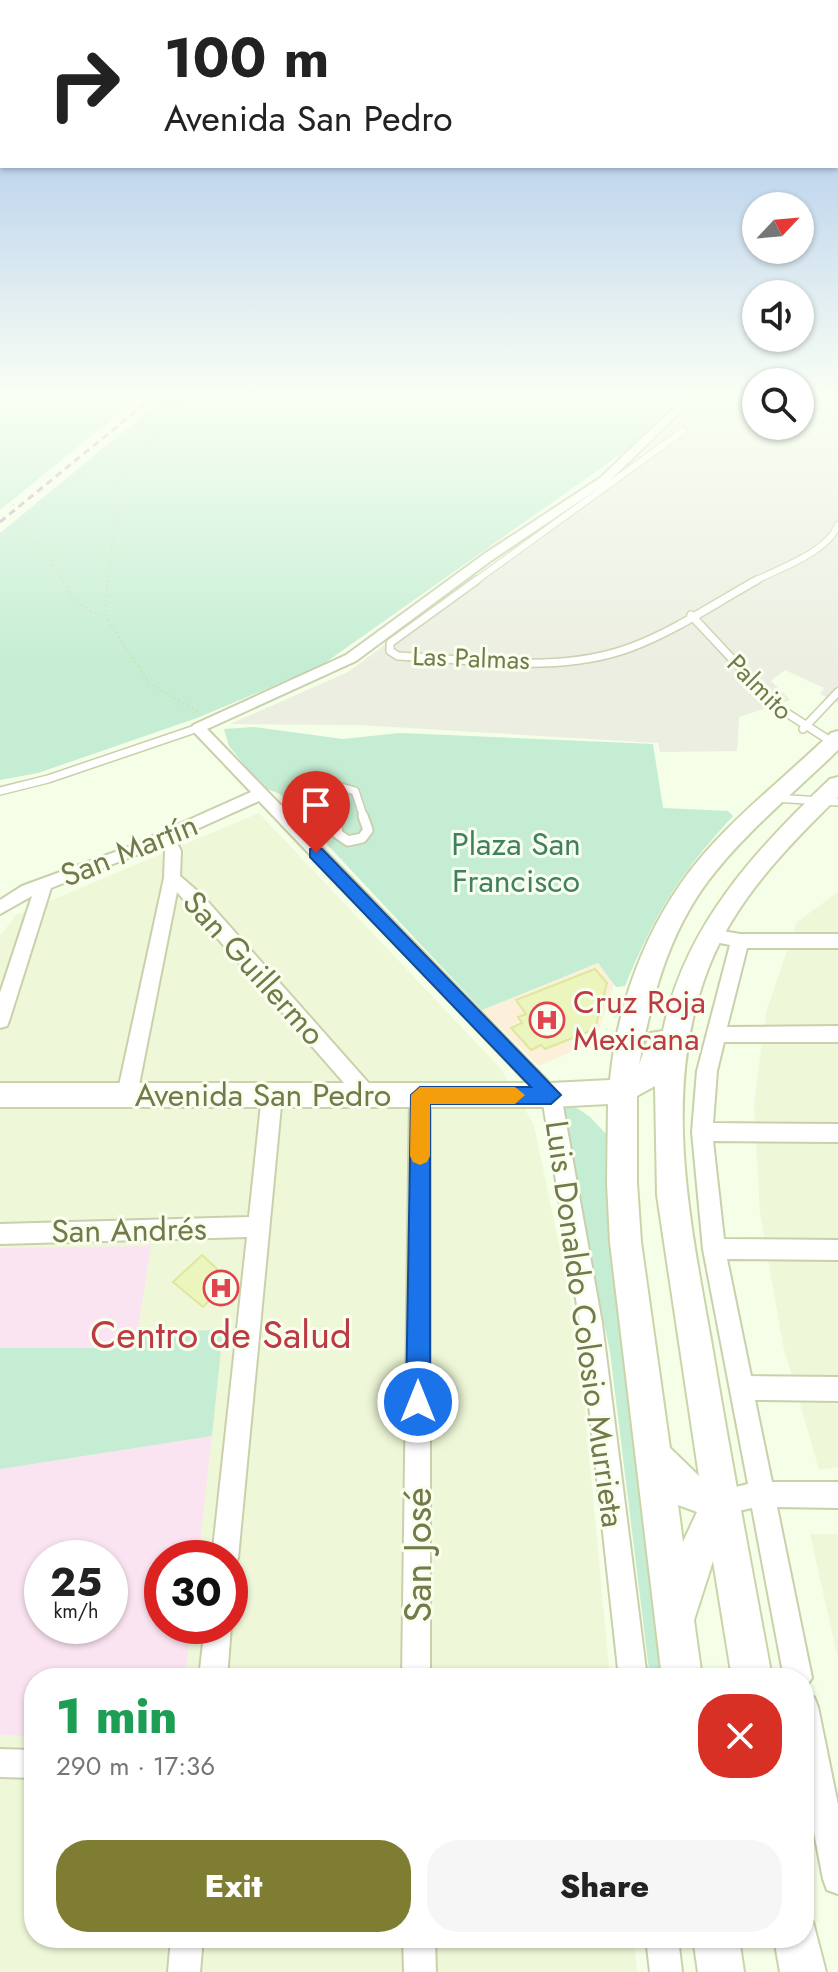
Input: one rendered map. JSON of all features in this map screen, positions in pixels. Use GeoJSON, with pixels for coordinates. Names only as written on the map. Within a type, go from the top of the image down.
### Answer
{"type":"FeatureCollection","features":[{"type":"Feature","properties":{"kind":"main road"},"geometry":{"type":"LineString","coordinates":[[681,1668],[626,1249],[621,1089],[639,993],[659,944],[683,900],[716,852],[836,743]]}},
{"type":"Feature","properties":{"kind":"main road"},"geometry":{"type":"LineString","coordinates":[[750,1668],[720,1502],[666,1139],[667,1081],[677,1023],[695,969],[726,938],[725,910],[763,860],[832,796]]}},
{"type":"Feature","properties":{"kind":"main road"},"geometry":{"type":"LineString","coordinates":[[621,1089],[646,1077],[660,1040],[677,1023]]}},
{"type":"Feature","properties":{"kind":"main road","name":"Avenida San Pedro"},"geometry":{"type":"LineString","coordinates":[[0,1095],[551,1095],[621,1089]]}},
{"type":"Feature","properties":{"kind":"main road"},"geometry":{"type":"LineString","coordinates":[[652,1454],[681,1488],[720,1502]]}},
{"type":"Feature","properties":{"kind":"main road"},"geometry":{"type":"LineString","coordinates":[[676,1622],[692,1566],[720,1502]]}},
{"type":"Feature","properties":{"kind":"main road"},"geometry":{"type":"LineString","coordinates":[[717,1948],[721,1972]]}},
{"type":"Feature","properties":{"kind":"main road"},"geometry":{"type":"LineString","coordinates":[[799,1948],[803,1972]]}},
{"type":"Feature","properties":{"kind":"street"},"geometry":{"type":"LineString","coordinates":[[206,724],[351,658],[488,557],[595,486]]}},
{"type":"Feature","properties":{"kind":"street","name":"Luis Donaldo Colosio Murrieta"},"geometry":{"type":"LineString","coordinates":[[206,724],[259,795],[551,1095],[591,1323],[632,1668]]}},
{"type":"Feature","properties":{"kind":"street","name":"San Martín"},"geometry":{"type":"LineString","coordinates":[[0,908],[44,884],[167,838],[259,795]]}},
{"type":"Feature","properties":{"kind":"street"},"geometry":{"type":"LineString","coordinates":[[127,1095],[172,878],[173,851],[167,838]]}},
{"type":"Feature","properties":{"kind":"street","name":"San Guillermo"},"geometry":{"type":"LineString","coordinates":[[172,878],[196,899],[366,1094]]}},
{"type":"Feature","properties":{"kind":"street"},"geometry":{"type":"LineString","coordinates":[[0,1021],[44,884]]}},
{"type":"Feature","properties":{"kind":"street"},"geometry":{"type":"LineString","coordinates":[[796,1668],[714,1249],[702,1132],[707,1071],[718,1035],[726,938],[838,941]]}},
{"type":"Feature","properties":{"kind":"street"},"geometry":{"type":"LineString","coordinates":[[718,1035],[838,1034]]}},
{"type":"Feature","properties":{"kind":"street"},"geometry":{"type":"LineString","coordinates":[[227,1540],[272,1095]]}},
{"type":"Feature","properties":{"kind":"street","name":"San José"},"geometry":{"type":"LineString","coordinates":[[416,1668],[420,1095]]}},
{"type":"Feature","properties":{"kind":"street"},"geometry":{"type":"LineString","coordinates":[[702,1132],[838,1133]]}},
{"type":"Feature","properties":{"kind":"street","name":"San Andrés"},"geometry":{"type":"LineString","coordinates":[[0,1234],[258,1227]]}},
{"type":"Feature","properties":{"kind":"street"},"geometry":{"type":"LineString","coordinates":[[714,1249],[838,1250]]}},
{"type":"Feature","properties":{"kind":"street"},"geometry":{"type":"LineString","coordinates":[[739,1388],[838,1389]]}},
{"type":"Feature","properties":{"kind":"street"},"geometry":{"type":"LineString","coordinates":[[720,1502],[762,1494],[838,1495]]}},
{"type":"Feature","properties":{"kind":"street"},"geometry":{"type":"LineString","coordinates":[[214,1668],[216,1644]]}},
{"type":"Feature","properties":{"kind":"street"},"geometry":{"type":"LineString","coordinates":[[814,1758],[838,1879]]}},
{"type":"Feature","properties":{"kind":"street"},"geometry":{"type":"LineString","coordinates":[[0,1763],[24,1764]]}},
{"type":"Feature","properties":{"kind":"street"},"geometry":{"type":"LineString","coordinates":[[184,1972],[186,1948]]}},
{"type":"Feature","properties":{"kind":"street"},"geometry":{"type":"LineString","coordinates":[[419,1948],[420,1972]]}},
{"type":"Feature","properties":{"kind":"street"},"geometry":{"type":"LineString","coordinates":[[663,1948],[666,1972]]}},
{"type":"Feature","properties":{"kind":"lane","name":"Las Palmas"},"geometry":{"type":"LineString","coordinates":[[607,486],[403,633],[390,643],[390,651],[398,656],[584,660],[633,647],[819,547],[836,535],[838,525]]}},
{"type":"Feature","properties":{"kind":"lane","name":"Palmito"},"geometry":{"type":"LineString","coordinates":[[691,615],[776,708],[803,729],[836,743]]}},
{"type":"Feature","properties":{"kind":"lane"},"geometry":{"type":"LineString","coordinates":[[803,729],[838,692]]}},
{"type":"Feature","properties":{"kind":"lane"},"geometry":{"type":"LineString","coordinates":[[0,791],[48,779],[206,724]]}},
{"type":"Feature","properties":{"kind":"lane"},"geometry":{"type":"LineString","coordinates":[[333,787],[353,788],[368,834],[348,841],[343,839],[338,834],[331,804],[333,787]]}},
{"type":"Feature","properties":{"kind":"lane"},"geometry":{"type":"LineString","coordinates":[[773,798],[832,796]]}},
{"type":"Feature","properties":{"kind":"lane"},"geometry":{"type":"LineString","coordinates":[[273,809],[331,804]]}},
{"type":"Feature","properties":{"kind":"path"},"geometry":{"type":"LineString","coordinates":[[65,486],[17,526],[49,557],[74,600],[108,621]]}},
{"type":"Feature","properties":{"kind":"path"},"geometry":{"type":"LineString","coordinates":[[119,486],[105,607],[108,621],[149,683],[206,724]]}},
{"type":"Feature","properties":{"kind":"path"},"geometry":{"type":"LineString","coordinates":[[0,489],[14,506]]}},
{"type":"Feature","properties":{"kind":"shaded area"},"geometry":{"type":"Polygon","coordinates":[[[599,486],[838,486],[838,703],[820,694],[824,688],[785,670],[771,681],[790,700],[739,717],[737,751],[660,752],[658,743],[359,725],[230,724],[348,672],[599,486]]]}},
{"type":"Feature","properties":{"kind":"shaded area"},"geometry":{"type":"Polygon","coordinates":[[[259,813],[501,1069],[534,1125],[578,1335],[609,1668],[24,1668],[24,1948],[635,1948],[637,1972],[0,1972],[0,936],[16,915],[259,813]]]}},
{"type":"Feature","properties":{"kind":"shaded area"},"geometry":{"type":"Polygon","coordinates":[[[838,892],[838,1467],[819,1470],[783,1345],[760,1213],[754,1104],[766,1012],[797,922],[838,892]]]}},
{"type":"Feature","properties":{"kind":"shaded area","name":"Cruz Roja Mexicana"},"geometry":{"type":"Polygon","coordinates":[[[598,963],[614,984],[591,1043],[539,1066],[482,1010],[598,963]]]}},
{"type":"Feature","properties":{"kind":"shaded area"},"geometry":{"type":"Polygon","coordinates":[[[151,1246],[135,1348],[0,1348],[0,1248],[151,1246]]]}},
{"type":"Feature","properties":{"kind":"shaded area"},"geometry":{"type":"Polygon","coordinates":[[[212,1436],[200,1540],[144,1540],[144,1644],[189,1644],[186,1668],[24,1668],[24,1736],[0,1735],[0,1469],[212,1436]]]}},
{"type":"Feature","properties":{"kind":"shaded area"},"geometry":{"type":"Polygon","coordinates":[[[810,1534],[838,1534],[838,1659],[810,1534]]]}},
{"type":"Feature","properties":{"kind":"green space"},"geometry":{"type":"Polygon","coordinates":[[[0,486],[30,486],[0,510],[0,486]]]}},
{"type":"Feature","properties":{"kind":"green space"},"geometry":{"type":"Polygon","coordinates":[[[57,486],[576,486],[319,667],[197,718],[38,773],[0,780],[0,533],[57,486]]]}},
{"type":"Feature","properties":{"kind":"green space","name":"Plaza San Francisco"},"geometry":{"type":"Polygon","coordinates":[[[254,727],[343,739],[400,733],[653,744],[663,808],[728,811],[733,816],[697,857],[670,895],[625,986],[616,987],[598,963],[482,1010],[280,794],[262,787],[229,746],[224,729],[254,727]]]}},
{"type":"Feature","properties":{"kind":"green space"},"geometry":{"type":"Polygon","coordinates":[[[574,1106],[607,1135],[622,1341],[660,1668],[649,1668],[610,1352],[562,1119],[564,1108],[574,1106]]]}},
{"type":"Feature","properties":{"kind":"green space"},"geometry":{"type":"Polygon","coordinates":[[[223,1330],[212,1436],[0,1469],[0,1348],[135,1348],[138,1332],[223,1330]]]}},
{"type":"Feature","properties":{"kind":"building","name":"Cruz Roja Mexicana"},"geometry":{"type":"Polygon","coordinates":[[[595,969],[607,983],[595,1029],[545,1049],[541,1045],[531,1050],[511,1028],[522,1023],[518,1017],[526,1014],[516,1000],[595,969]]]}},
{"type":"Feature","properties":{"kind":"building"},"geometry":{"type":"Polygon","coordinates":[[[202,1255],[229,1280],[203,1307],[173,1282],[202,1255]]]}},
{"type":"Feature","properties":{"kind":"railway"},"geometry":{"type":"LineString","coordinates":[[0,522],[44,486]]}},
{"type":"Feature","properties":{"kind":"slow traffic"},"geometry":{"type":"LineString","coordinates":[[420,1156],[420,1095],[515,1095]]}},
{"type":"Feature","properties":{"kind":"place","name":"Cruz Roja Mexicana"},"geometry":{"type":"Point","coordinates":[547,1020]}},
{"type":"Feature","properties":{"kind":"place","name":"Centro de Salud"},"geometry":{"type":"Point","coordinates":[221,1288]}},
{"type":"Feature","properties":{"kind":"route"},"geometry":{"type":"LineString","coordinates":[[316,853],[551,1095],[420,1095],[418,1402]]}}]}
